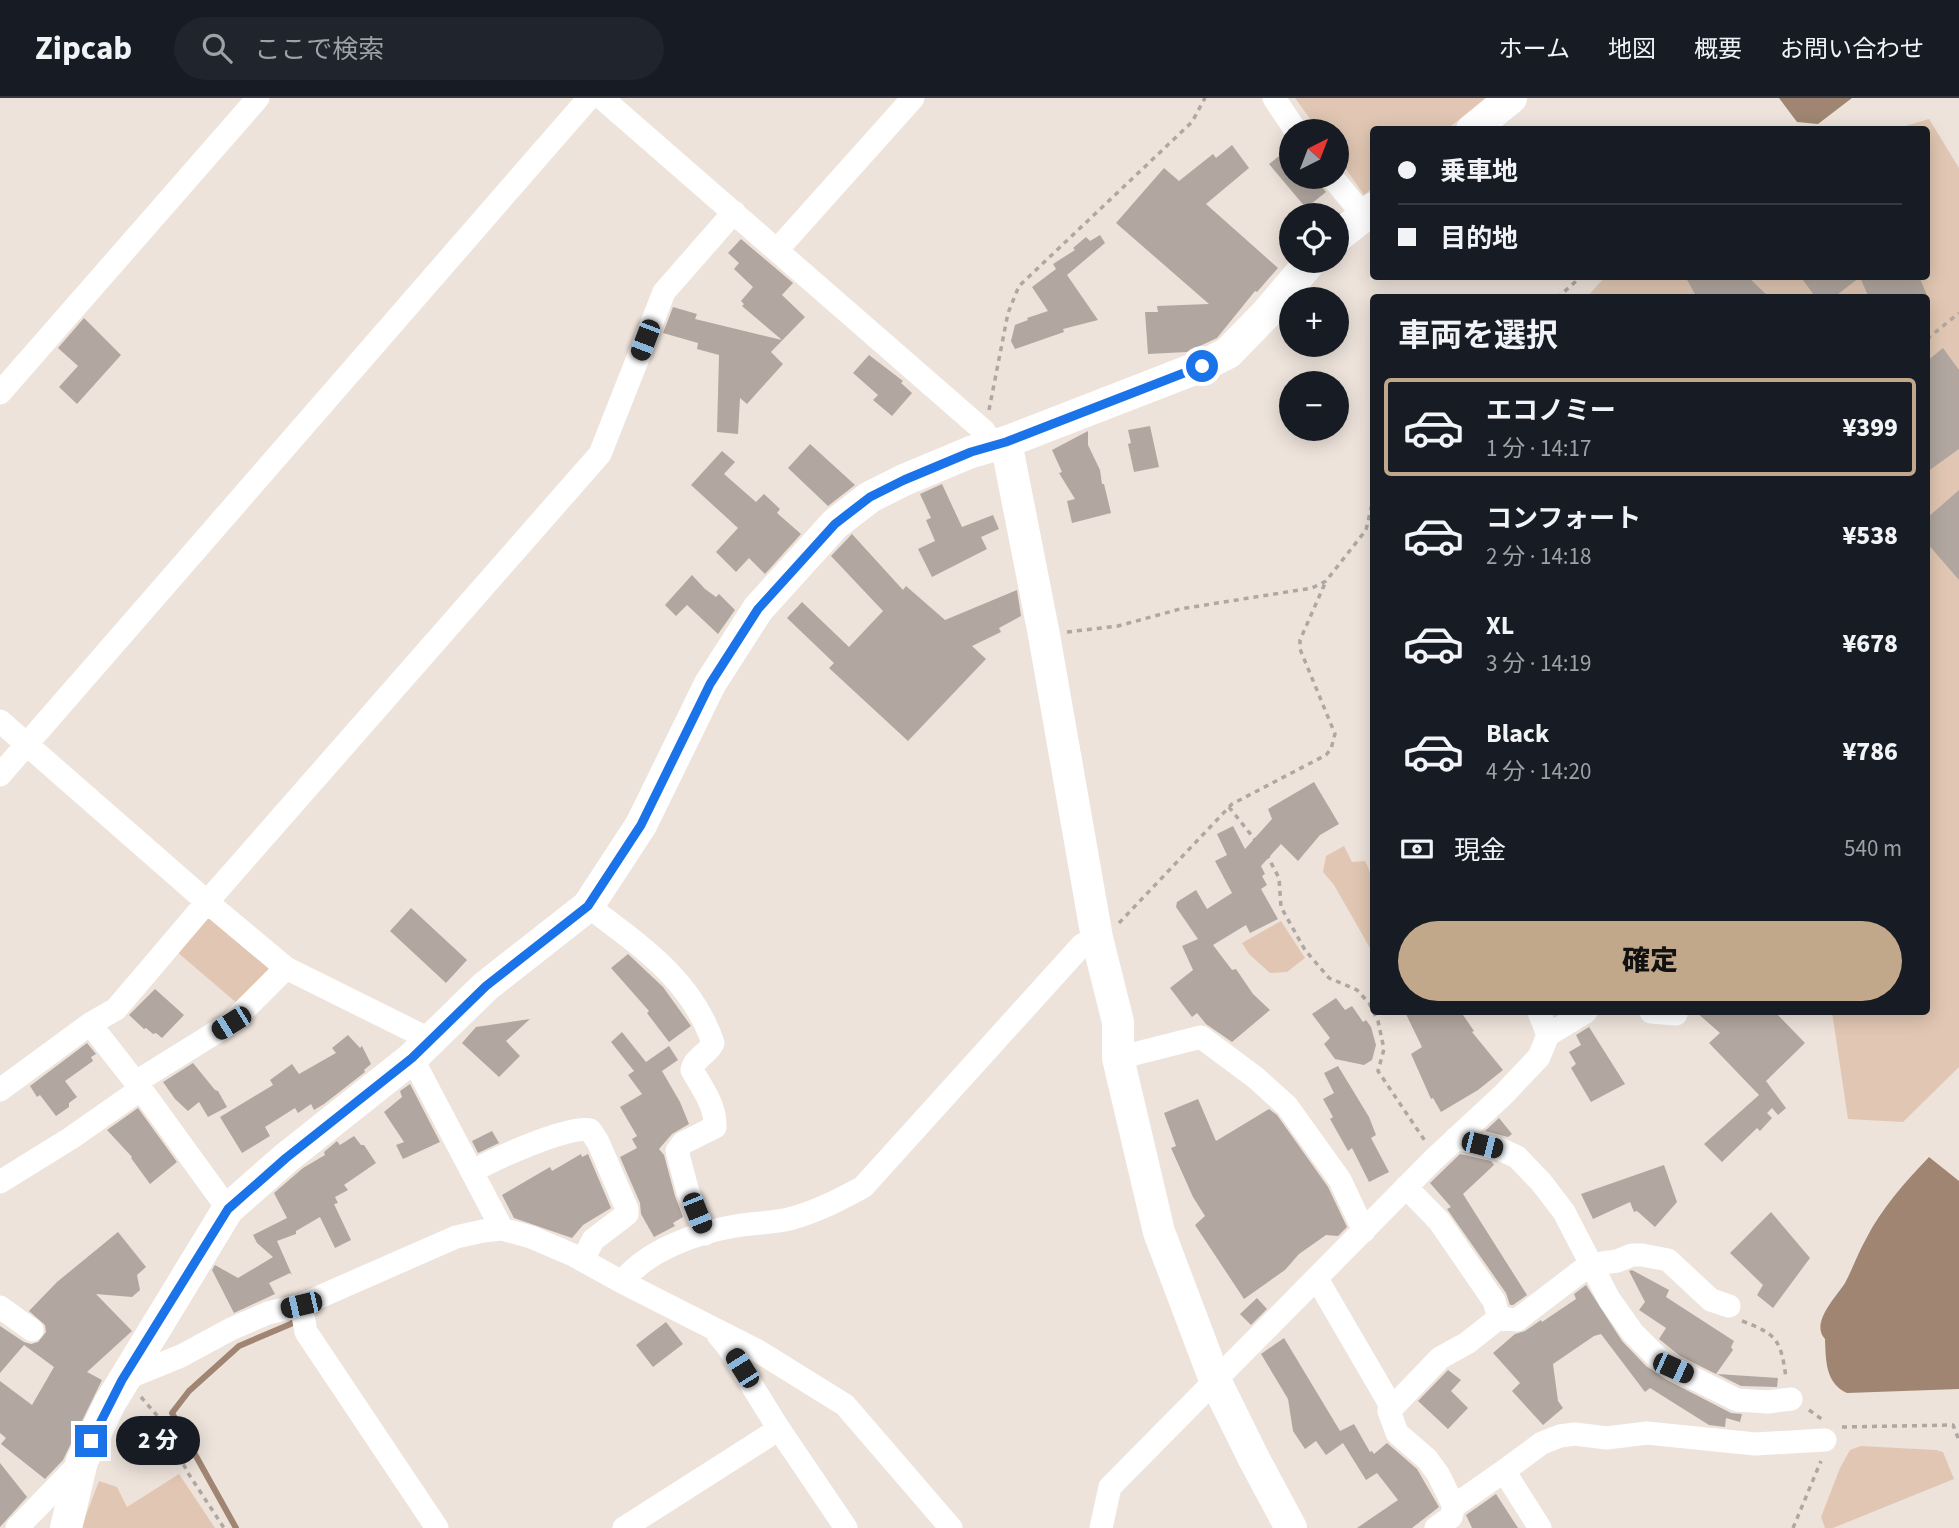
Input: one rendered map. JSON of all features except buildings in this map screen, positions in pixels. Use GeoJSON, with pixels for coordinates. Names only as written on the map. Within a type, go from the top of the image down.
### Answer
{"type":"FeatureCollection","features":[{"type":"Feature","properties":{"kind":"street"},"geometry":{"type":"LineString","coordinates":[[0,393],[258,98]]}},
{"type":"Feature","properties":{"kind":"street"},"geometry":{"type":"LineString","coordinates":[[0,775],[589,98]]}},
{"type":"Feature","properties":{"kind":"street"},"geometry":{"type":"LineString","coordinates":[[602,98],[994,439],[1044,635],[1097,938],[1118,1022],[1118,1058],[1159,1232],[1215,1380],[1291,1528]]}},
{"type":"Feature","properties":{"kind":"street"},"geometry":{"type":"LineString","coordinates":[[777,250],[913,98]]}},
{"type":"Feature","properties":{"kind":"street"},"geometry":{"type":"LineString","coordinates":[[1273,98],[1288,119]]}},
{"type":"Feature","properties":{"kind":"street"},"geometry":{"type":"LineString","coordinates":[[1477,126],[1511,98]]}},
{"type":"Feature","properties":{"kind":"street"},"geometry":{"type":"LineString","coordinates":[[1345,189],[1369,212],[1349,228]]}},
{"type":"Feature","properties":{"kind":"street"},"geometry":{"type":"LineString","coordinates":[[0,1090],[90,1024],[116,1009],[600,454],[664,292],[734,212]]}},
{"type":"Feature","properties":{"kind":"street"},"geometry":{"type":"LineString","coordinates":[[66,1528],[82,1461],[122,1380],[228,1209],[286,1158],[422,1049],[486,986],[588,906],[641,825],[710,684],[758,609],[835,524],[870,497],[994,439],[1202,366],[1227,353],[1266,314],[1301,273]]}},
{"type":"Feature","properties":{"kind":"street"},"geometry":{"type":"LineString","coordinates":[[0,721],[286,968],[422,1049],[472,1172],[502,1229]]}},
{"type":"Feature","properties":{"kind":"street"},"geometry":{"type":"LineString","coordinates":[[588,906],[671,972],[688,995],[713,1043],[710,1050],[693,1065],[692,1070],[716,1117],[715,1127],[683,1143],[677,1151],[688,1192],[705,1234]]}},
{"type":"Feature","properties":{"kind":"street"},"geometry":{"type":"LineString","coordinates":[[622,1282],[633,1268],[655,1254],[705,1234],[787,1219],[828,1206],[863,1187],[1082,945],[1097,938]]}},
{"type":"Feature","properties":{"kind":"street"},"geometry":{"type":"LineString","coordinates":[[0,1182],[71,1138],[139,1086],[231,1023],[286,968]]}},
{"type":"Feature","properties":{"kind":"street"},"geometry":{"type":"LineString","coordinates":[[1540,1015],[1548,1035]]}},
{"type":"Feature","properties":{"kind":"street"},"geometry":{"type":"LineString","coordinates":[[1101,1528],[1110,1487],[1433,1160],[1504,1094],[1539,1057],[1548,1035],[1581,1015]]}},
{"type":"Feature","properties":{"kind":"street"},"geometry":{"type":"LineString","coordinates":[[90,1024],[139,1086],[228,1209]]}},
{"type":"Feature","properties":{"kind":"street"},"geometry":{"type":"LineString","coordinates":[[1118,1058],[1201,1037],[1263,1083],[1287,1106],[1340,1180],[1364,1231]]}},
{"type":"Feature","properties":{"kind":"street"},"geometry":{"type":"LineString","coordinates":[[472,1172],[520,1149],[578,1130],[590,1130],[598,1142],[627,1214],[593,1240],[583,1260]]}},
{"type":"Feature","properties":{"kind":"street"},"geometry":{"type":"LineString","coordinates":[[1456,1138],[1500,1149],[1517,1157],[1563,1212],[1609,1299],[1633,1333],[1656,1356],[1673,1368],[1737,1400],[1768,1402],[1791,1399]]}},
{"type":"Feature","properties":{"kind":"street"},"geometry":{"type":"LineString","coordinates":[[1406,1188],[1439,1221],[1494,1301],[1499,1318]]}},
{"type":"Feature","properties":{"kind":"street"},"geometry":{"type":"LineString","coordinates":[[122,1380],[181,1356],[268,1313],[301,1305],[456,1237],[502,1229],[531,1237],[583,1260],[758,1352],[845,1405],[951,1528]]}},
{"type":"Feature","properties":{"kind":"street"},"geometry":{"type":"LineString","coordinates":[[1729,1306],[1711,1300],[1668,1260],[1642,1255],[1589,1265],[1517,1320],[1499,1318],[1468,1343],[1440,1358],[1389,1411],[1397,1433],[1427,1459],[1438,1474],[1450,1520],[1504,1471],[1542,1443],[1560,1436],[1575,1434],[1607,1438],[1647,1433],[1755,1444],[1829,1434]]}},
{"type":"Feature","properties":{"kind":"street"},"geometry":{"type":"LineString","coordinates":[[1317,1279],[1391,1406]]}},
{"type":"Feature","properties":{"kind":"street"},"geometry":{"type":"LineString","coordinates":[[301,1305],[306,1332],[437,1528]]}},
{"type":"Feature","properties":{"kind":"street"},"geometry":{"type":"LineString","coordinates":[[0,1307],[32,1330]]}},
{"type":"Feature","properties":{"kind":"street"},"geometry":{"type":"LineString","coordinates":[[713,1330],[728,1346],[779,1429],[846,1528]]}},
{"type":"Feature","properties":{"kind":"street"},"geometry":{"type":"LineString","coordinates":[[624,1528],[779,1429]]}},
{"type":"Feature","properties":{"kind":"street"},"geometry":{"type":"LineString","coordinates":[[18,1528],[82,1461]]}},
{"type":"Feature","properties":{"kind":"street"},"geometry":{"type":"LineString","coordinates":[[1504,1471],[1540,1528]]}},
{"type":"Feature","properties":{"kind":"path"},"geometry":{"type":"LineString","coordinates":[[994,439],[1009,313],[1019,286],[1192,122],[1205,98]]}},
{"type":"Feature","properties":{"kind":"path"},"geometry":{"type":"LineString","coordinates":[[1562,294],[1578,280]]}},
{"type":"Feature","properties":{"kind":"path"},"geometry":{"type":"LineString","coordinates":[[1930,337],[1959,313]]}},
{"type":"Feature","properties":{"kind":"path"},"geometry":{"type":"LineString","coordinates":[[1097,938],[1118,924],[1228,807],[1326,755],[1334,743],[1335,734],[1300,649],[1300,640],[1326,581],[1366,530],[1370,513]]}},
{"type":"Feature","properties":{"kind":"path"},"geometry":{"type":"LineString","coordinates":[[1044,635],[1118,626],[1180,609],[1312,588],[1326,581]]}},
{"type":"Feature","properties":{"kind":"path"},"geometry":{"type":"LineString","coordinates":[[1228,807],[1267,855],[1279,878],[1281,907],[1305,950],[1329,978],[1357,990],[1370,1003]]}},
{"type":"Feature","properties":{"kind":"path"},"geometry":{"type":"LineString","coordinates":[[1375,1015],[1384,1049],[1378,1071],[1419,1131],[1433,1160]]}},
{"type":"Feature","properties":{"kind":"path"},"geometry":{"type":"LineString","coordinates":[[1729,1306],[1734,1317],[1762,1327],[1776,1340],[1791,1399],[1829,1434],[1956,1424],[1959,1440]]}},
{"type":"Feature","properties":{"kind":"path"},"geometry":{"type":"LineString","coordinates":[[122,1380],[160,1419],[188,1472],[224,1528]]}},
{"type":"Feature","properties":{"kind":"path"},"geometry":{"type":"LineString","coordinates":[[1793,1528],[1822,1459],[1829,1434]]}},
{"type":"Feature","properties":{"kind":"shaded area"},"geometry":{"type":"Polygon","coordinates":[[[1295,98],[1487,98],[1451,126],[1370,126],[1370,190],[1364,195],[1349,173],[1349,119],[1310,119],[1295,98]]]}},
{"type":"Feature","properties":{"kind":"shaded area"},"geometry":{"type":"Polygon","coordinates":[[[1779,98],[1852,98],[1818,124],[1797,122],[1779,98]]]}},
{"type":"Feature","properties":{"kind":"shaded area"},"geometry":{"type":"Polygon","coordinates":[[[1929,119],[1959,168],[1959,1067],[1903,1122],[1848,1119],[1832,1015],[1930,1015],[1930,294],[1590,294],[1602,280],[1930,280],[1930,126],[1905,126],[1929,119]]]}},
{"type":"Feature","properties":{"kind":"shaded area"},"geometry":{"type":"Polygon","coordinates":[[[1344,846],[1352,862],[1365,861],[1370,875],[1370,948],[1334,885],[1323,872],[1326,856],[1344,846]]]}},
{"type":"Feature","properties":{"kind":"shaded area"},"geometry":{"type":"Polygon","coordinates":[[[207,915],[268,964],[269,974],[239,1005],[176,951],[207,915]]]}},
{"type":"Feature","properties":{"kind":"shaded area"},"geometry":{"type":"Polygon","coordinates":[[[1281,921],[1305,958],[1287,972],[1270,973],[1249,954],[1242,943],[1281,921]]]}},
{"type":"Feature","properties":{"kind":"shaded area"},"geometry":{"type":"Polygon","coordinates":[[[1929,1157],[1959,1181],[1959,1389],[1847,1393],[1834,1383],[1828,1370],[1825,1339],[1821,1333],[1822,1318],[1845,1283],[1863,1244],[1886,1206],[1929,1157]]]}},
{"type":"Feature","properties":{"kind":"shaded area"},"geometry":{"type":"Polygon","coordinates":[[[1861,1446],[1943,1452],[1954,1479],[1833,1528],[1825,1528],[1821,1517],[1840,1468],[1850,1450],[1861,1446]]]}},
{"type":"Feature","properties":{"kind":"shaded area"},"geometry":{"type":"Polygon","coordinates":[[[179,1474],[215,1528],[81,1528],[99,1481],[117,1487],[127,1507],[179,1474]]]}},
{"type":"Feature","properties":{"kind":"waterway"},"geometry":{"type":"LineString","coordinates":[[236,1528],[172,1413],[189,1391],[239,1346],[293,1323],[294,1317]]}},
{"type":"Feature","properties":{"kind":"route"},"geometry":{"type":"LineString","coordinates":[[91,1441],[122,1380],[228,1209],[286,1158],[412,1058],[486,986],[588,906],[641,825],[710,684],[758,609],[835,524],[870,497],[904,480],[971,452],[1006,442],[1202,366]]}}]}
